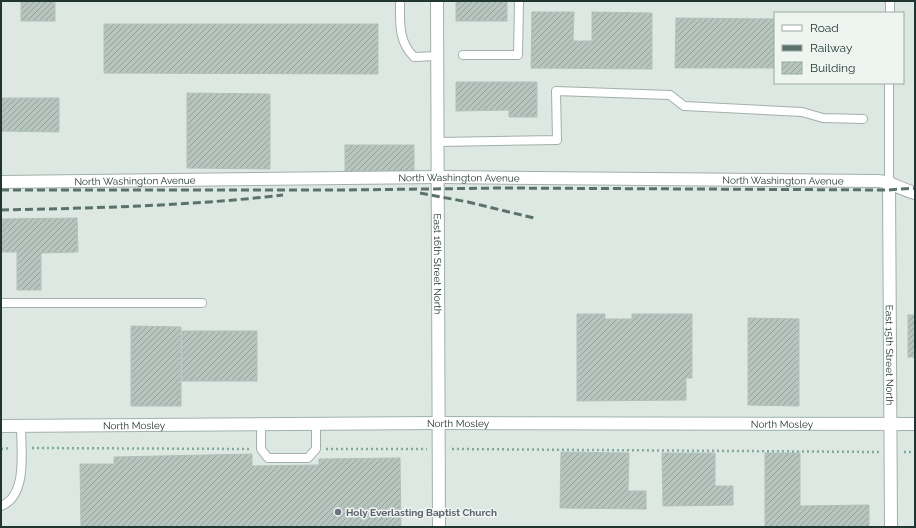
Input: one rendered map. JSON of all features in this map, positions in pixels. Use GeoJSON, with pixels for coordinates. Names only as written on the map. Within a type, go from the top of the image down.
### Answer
{"type":"FeatureCollection","features":[{"type":"Feature","properties":{"kind":"street","name":"East 16th Street North"},"geometry":{"type":"LineString","coordinates":[[437,1],[439,527]]}},
{"type":"Feature","properties":{"kind":"street","name":"North Washington Avenue"},"geometry":{"type":"LineString","coordinates":[[1,182],[438,177],[889,182],[900,189],[915,193]]}},
{"type":"Feature","properties":{"kind":"street","name":"East 15th Street North"},"geometry":{"type":"LineString","coordinates":[[889,182],[891,527]]}},
{"type":"Feature","properties":{"kind":"street","name":"North Mosley"},"geometry":{"type":"LineString","coordinates":[[1,426],[316,423],[915,424]]}},
{"type":"Feature","properties":{"kind":"lane"},"geometry":{"type":"LineString","coordinates":[[400,1],[400,34],[407,51],[414,57],[437,56]]}},
{"type":"Feature","properties":{"kind":"lane"},"geometry":{"type":"LineString","coordinates":[[463,55],[518,55],[519,1]]}},
{"type":"Feature","properties":{"kind":"lane"},"geometry":{"type":"LineString","coordinates":[[890,1],[890,12]]}},
{"type":"Feature","properties":{"kind":"lane"},"geometry":{"type":"LineString","coordinates":[[889,182],[890,84]]}},
{"type":"Feature","properties":{"kind":"lane"},"geometry":{"type":"LineString","coordinates":[[438,142],[557,140],[556,91],[670,95],[684,106],[802,112],[823,118],[863,118]]}},
{"type":"Feature","properties":{"kind":"lane"},"geometry":{"type":"LineString","coordinates":[[1,303],[202,303]]}},
{"type":"Feature","properties":{"kind":"lane"},"geometry":{"type":"LineString","coordinates":[[261,424],[262,449],[268,458],[308,458],[316,449],[316,423]]}},
{"type":"Feature","properties":{"kind":"lane"},"geometry":{"type":"LineString","coordinates":[[1,506],[7,504],[16,495],[20,482],[22,426]]}},
{"type":"Feature","properties":{"kind":"path"},"geometry":{"type":"LineString","coordinates":[[1,449],[262,449]]}},
{"type":"Feature","properties":{"kind":"path"},"geometry":{"type":"LineString","coordinates":[[316,449],[915,452]]}},
{"type":"Feature","properties":{"kind":"building"},"geometry":{"type":"Polygon","coordinates":[[[21,1],[55,1],[55,21],[21,21],[21,1]]]}},
{"type":"Feature","properties":{"kind":"building"},"geometry":{"type":"Polygon","coordinates":[[[456,1],[507,1],[507,21],[456,21],[456,1]]]}},
{"type":"Feature","properties":{"kind":"building"},"geometry":{"type":"Polygon","coordinates":[[[532,12],[574,12],[573,41],[592,41],[592,12],[652,13],[652,69],[531,68],[532,12]]]}},
{"type":"Feature","properties":{"kind":"building"},"geometry":{"type":"Polygon","coordinates":[[[676,18],[774,19],[774,68],[675,68],[676,18]]]}},
{"type":"Feature","properties":{"kind":"building"},"geometry":{"type":"Polygon","coordinates":[[[104,24],[378,24],[378,74],[104,73],[104,24]]]}},
{"type":"Feature","properties":{"kind":"building"},"geometry":{"type":"Polygon","coordinates":[[[456,82],[537,82],[537,117],[509,117],[509,110],[456,111],[456,82]]]}},
{"type":"Feature","properties":{"kind":"building"},"geometry":{"type":"Polygon","coordinates":[[[187,93],[270,94],[270,169],[187,168],[187,93]]]}},
{"type":"Feature","properties":{"kind":"building"},"geometry":{"type":"Polygon","coordinates":[[[1,98],[59,98],[59,132],[1,131],[1,98]]]}},
{"type":"Feature","properties":{"kind":"building"},"geometry":{"type":"Polygon","coordinates":[[[345,145],[414,145],[414,173],[345,173],[345,145]]]}},
{"type":"Feature","properties":{"kind":"building"},"geometry":{"type":"Polygon","coordinates":[[[77,218],[78,252],[41,253],[41,290],[17,290],[17,252],[1,252],[1,219],[77,218]]]}},
{"type":"Feature","properties":{"kind":"building"},"geometry":{"type":"Polygon","coordinates":[[[577,314],[605,314],[605,319],[632,319],[632,314],[692,314],[692,378],[686,378],[686,400],[577,401],[577,314]]]}},
{"type":"Feature","properties":{"kind":"building"},"geometry":{"type":"Polygon","coordinates":[[[908,315],[915,315],[915,357],[908,357],[908,315]]]}},
{"type":"Feature","properties":{"kind":"building"},"geometry":{"type":"Polygon","coordinates":[[[748,318],[799,319],[799,406],[748,405],[748,318]]]}},
{"type":"Feature","properties":{"kind":"building"},"geometry":{"type":"Polygon","coordinates":[[[131,326],[181,327],[181,406],[131,406],[131,326]]]}},
{"type":"Feature","properties":{"kind":"building"},"geometry":{"type":"Polygon","coordinates":[[[182,331],[257,331],[257,381],[182,381],[182,331]]]}},
{"type":"Feature","properties":{"kind":"building"},"geometry":{"type":"Polygon","coordinates":[[[561,452],[629,453],[628,491],[646,491],[646,509],[560,508],[561,452]]]}},
{"type":"Feature","properties":{"kind":"building"},"geometry":{"type":"Polygon","coordinates":[[[662,453],[715,453],[715,486],[733,486],[733,505],[663,506],[662,453]]]}},
{"type":"Feature","properties":{"kind":"building"},"geometry":{"type":"Polygon","coordinates":[[[765,453],[800,453],[800,506],[869,505],[869,527],[765,527],[765,453]]]}},
{"type":"Feature","properties":{"kind":"building"},"geometry":{"type":"Polygon","coordinates":[[[252,454],[252,466],[319,465],[319,459],[400,458],[401,527],[81,527],[80,464],[114,464],[114,457],[252,454]]]}},
{"type":"Feature","properties":{"kind":"railway"},"geometry":{"type":"LineString","coordinates":[[1,190],[347,190],[502,188],[888,190],[915,188]]}},
{"type":"Feature","properties":{"kind":"railway"},"geometry":{"type":"LineString","coordinates":[[420,193],[468,202],[534,218]]}},
{"type":"Feature","properties":{"kind":"railway"},"geometry":{"type":"LineString","coordinates":[[1,210],[177,204],[283,195]]}},
{"type":"Feature","properties":{"kind":"place","name":"Holy Everlasting Baptist Church"},"geometry":{"type":"Point","coordinates":[338,512]}}]}
